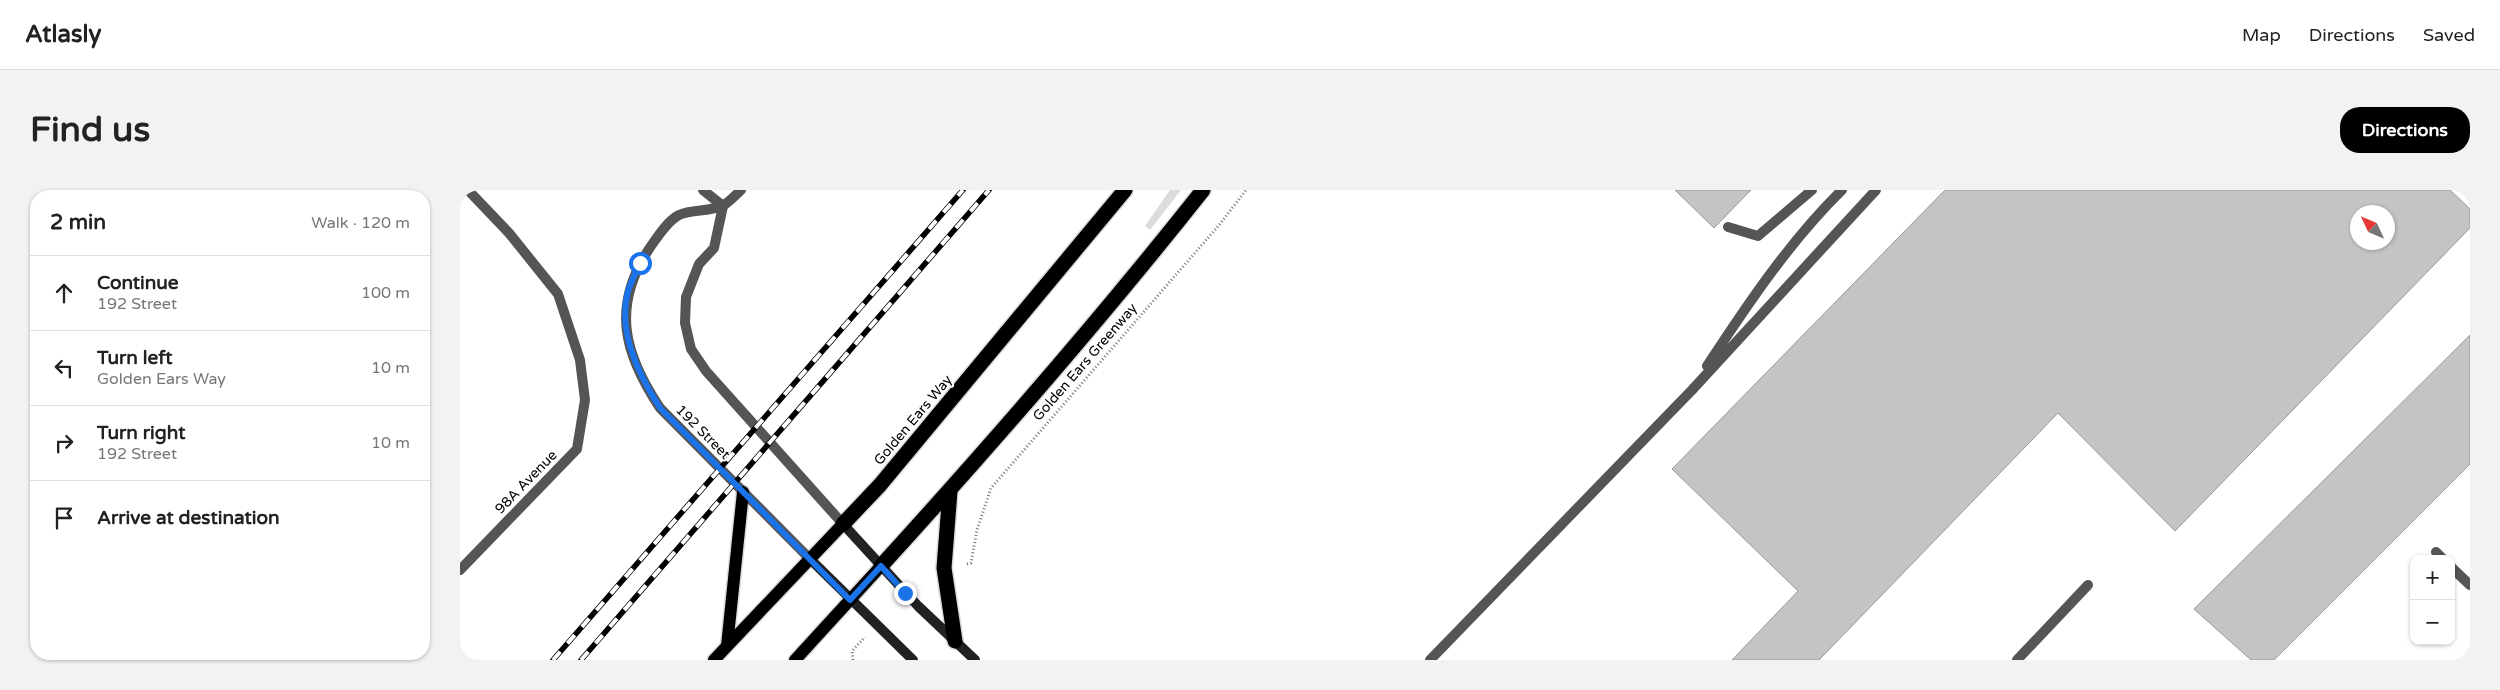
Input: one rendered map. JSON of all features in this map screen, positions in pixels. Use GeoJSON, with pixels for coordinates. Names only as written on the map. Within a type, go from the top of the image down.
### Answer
{"type":"FeatureCollection","features":[{"type":"Feature","properties":{"kind":"highway","name":"Golden Ears Way"},"geometry":{"type":"LineString","coordinates":[[843,524],[880,485],[1125,190]]}},
{"type":"Feature","properties":{"kind":"highway"},"geometry":{"type":"LineString","coordinates":[[881,566],[950,491],[1147,260],[1203,190]]}},
{"type":"Feature","properties":{"kind":"highway"},"geometry":{"type":"LineString","coordinates":[[950,491],[944,568],[955,641]]}},
{"type":"Feature","properties":{"kind":"main road"},"geometry":{"type":"LineString","coordinates":[[727,646],[743,492]]}},
{"type":"Feature","properties":{"kind":"main road","name":"Golden Ears Way"},"geometry":{"type":"LineString","coordinates":[[714,660],[843,524]]}},
{"type":"Feature","properties":{"kind":"main road"},"geometry":{"type":"LineString","coordinates":[[843,524],[918,606],[975,660]]}},
{"type":"Feature","properties":{"kind":"main road","name":"192 Street"},"geometry":{"type":"LineString","coordinates":[[810,559],[913,660]]}},
{"type":"Feature","properties":{"kind":"main road"},"geometry":{"type":"LineString","coordinates":[[795,660],[881,566]]}},
{"type":"Feature","properties":{"kind":"street","name":"98A Avenue"},"geometry":{"type":"LineString","coordinates":[[460,570],[577,449],[586,400],[580,360],[558,294],[508,232],[468,190]]}},
{"type":"Feature","properties":{"kind":"street"},"geometry":{"type":"LineString","coordinates":[[703,190],[723,206]]}},
{"type":"Feature","properties":{"kind":"street"},"geometry":{"type":"LineString","coordinates":[[741,190],[723,206],[714,248],[699,264],[686,296],[685,323],[691,349],[706,371],[843,524]]}},
{"type":"Feature","properties":{"kind":"street"},"geometry":{"type":"LineString","coordinates":[[1728,227],[1758,236],[1812,190]]}},
{"type":"Feature","properties":{"kind":"street"},"geometry":{"type":"LineString","coordinates":[[1692,390],[1729,333],[1789,251],[1821,210],[1842,190]]}},
{"type":"Feature","properties":{"kind":"street"},"geometry":{"type":"LineString","coordinates":[[1430,660],[1692,390],[1876,190]]}},
{"type":"Feature","properties":{"kind":"street","name":"192 Street"},"geometry":{"type":"LineString","coordinates":[[723,206],[678,215],[658,236],[640,263],[628,292],[625,323],[632,353],[646,386],[660,408],[810,559]]}},
{"type":"Feature","properties":{"kind":"street"},"geometry":{"type":"LineString","coordinates":[[2455,571],[2470,585]]}},
{"type":"Feature","properties":{"kind":"street"},"geometry":{"type":"LineString","coordinates":[[2018,660],[2088,584]]}},
{"type":"Feature","properties":{"kind":"path","name":"Golden Ears Greenway"},"geometry":{"type":"LineString","coordinates":[[970,563],[977,530],[991,488],[1220,224],[1246,190]]}},
{"type":"Feature","properties":{"kind":"path"},"geometry":{"type":"LineString","coordinates":[[852,651],[853,660]]}},
{"type":"Feature","properties":{"kind":"shaded area"},"geometry":{"type":"Polygon","coordinates":[[[1170,190],[1181,190],[1150,230],[1145,226],[1170,190]]]}},
{"type":"Feature","properties":{"kind":"building"},"geometry":{"type":"Polygon","coordinates":[[[1675,190],[1751,190],[1714,228],[1675,190]]]}},
{"type":"Feature","properties":{"kind":"building"},"geometry":{"type":"Polygon","coordinates":[[[1945,190],[2450,190],[2470,209],[2470,228],[2175,531],[2058,413],[1819,660],[1732,660],[1798,591],[1672,469],[1945,190]]]}},
{"type":"Feature","properties":{"kind":"building"},"geometry":{"type":"Polygon","coordinates":[[[2470,335],[2470,464],[2274,660],[2251,660],[2194,609],[2470,335]]]}},
{"type":"Feature","properties":{"kind":"railway"},"geometry":{"type":"LineString","coordinates":[[553,660],[963,190]]}},
{"type":"Feature","properties":{"kind":"railway"},"geometry":{"type":"LineString","coordinates":[[581,660],[989,190]]}},
{"type":"Feature","properties":{"kind":"route"},"geometry":{"type":"LineString","coordinates":[[640,263],[628,292],[625,323],[632,353],[646,386],[660,408],[850,600],[881,566],[905,593]]}}]}
